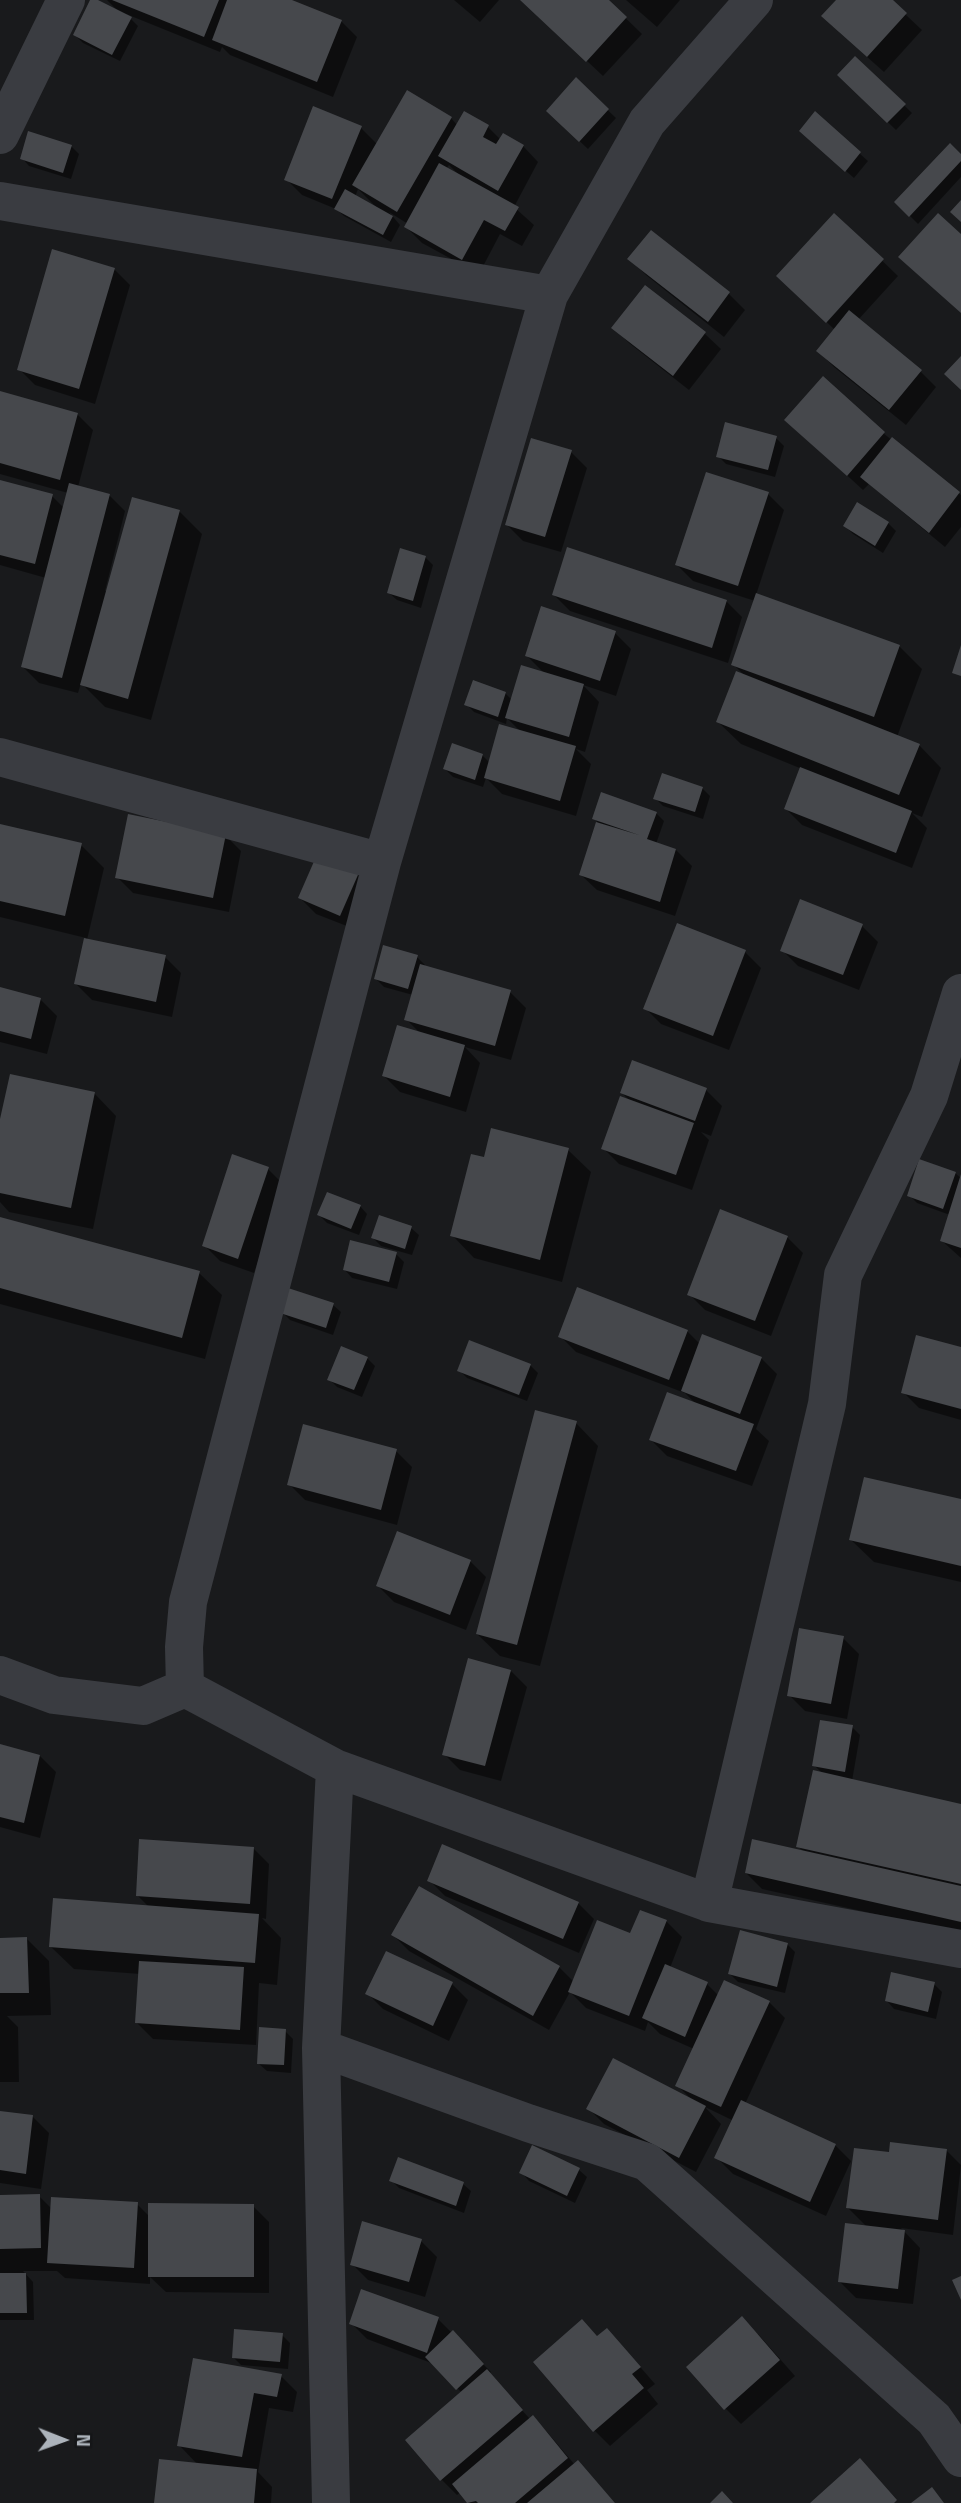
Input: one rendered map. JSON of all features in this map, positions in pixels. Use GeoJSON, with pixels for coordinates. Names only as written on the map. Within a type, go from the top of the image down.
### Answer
{"type":"FeatureCollection","features":[{"type":"Feature","properties":{"kind":"street"},"geometry":{"type":"LineString","coordinates":[[0,135],[66,0]]}},
{"type":"Feature","properties":{"kind":"street"},"geometry":{"type":"LineString","coordinates":[[186,1688],[184,1647],[188,1602],[383,862],[549,295],[647,122],[754,0]]}},
{"type":"Feature","properties":{"kind":"street"},"geometry":{"type":"LineString","coordinates":[[0,201],[549,295]]}},
{"type":"Feature","properties":{"kind":"street"},"geometry":{"type":"LineString","coordinates":[[0,757],[383,862]]}},
{"type":"Feature","properties":{"kind":"street"},"geometry":{"type":"LineString","coordinates":[[709,1903],[827,1404],[843,1275],[929,1097],[961,993]]}},
{"type":"Feature","properties":{"kind":"street"},"geometry":{"type":"LineString","coordinates":[[0,1675],[54,1695],[143,1706],[186,1688]]}},
{"type":"Feature","properties":{"kind":"street"},"geometry":{"type":"LineString","coordinates":[[186,1688],[335,1768],[709,1903],[961,1949]]}},
{"type":"Feature","properties":{"kind":"street"},"geometry":{"type":"LineString","coordinates":[[331,2503],[328,2464],[321,2048],[335,1768]]}},
{"type":"Feature","properties":{"kind":"street"},"geometry":{"type":"LineString","coordinates":[[321,2048],[528,2123],[648,2162],[934,2418],[961,2459]]}},
{"type":"Feature","properties":{"kind":"building"},"geometry":{"type":"Polygon","coordinates":[[[90,0],[98,0],[132,17],[112,55],[73,35],[90,0]]]}},
{"type":"Feature","properties":{"kind":"building"},"geometry":{"type":"Polygon","coordinates":[[[112,0],[219,0],[204,37],[112,0]]]}},
{"type":"Feature","properties":{"kind":"building"},"geometry":{"type":"Polygon","coordinates":[[[227,0],[292,0],[342,20],[317,82],[212,40],[227,0]]]}},
{"type":"Feature","properties":{"kind":"building"},"geometry":{"type":"Polygon","coordinates":[[[520,0],[609,0],[627,17],[586,62],[520,0]]]}},
{"type":"Feature","properties":{"kind":"building"},"geometry":{"type":"Polygon","coordinates":[[[836,0],[893,0],[907,13],[867,57],[821,16],[836,0]]]}},
{"type":"Feature","properties":{"kind":"building"},"geometry":{"type":"Polygon","coordinates":[[[855,56],[906,104],[887,123],[837,75],[855,56]]]}},
{"type":"Feature","properties":{"kind":"building"},"geometry":{"type":"Polygon","coordinates":[[[576,77],[609,109],[579,142],[546,111],[576,77]]]}},
{"type":"Feature","properties":{"kind":"building"},"geometry":{"type":"Polygon","coordinates":[[[407,90],[452,117],[397,212],[352,185],[407,90]]]}},
{"type":"Feature","properties":{"kind":"building"},"geometry":{"type":"Polygon","coordinates":[[[313,106],[362,126],[332,199],[284,180],[313,106]]]}},
{"type":"Feature","properties":{"kind":"building"},"geometry":{"type":"Polygon","coordinates":[[[464,111],[489,125],[483,137],[496,144],[503,133],[524,145],[498,191],[438,156],[464,111]]]}},
{"type":"Feature","properties":{"kind":"building"},"geometry":{"type":"Polygon","coordinates":[[[815,111],[861,152],[845,172],[799,131],[815,111]]]}},
{"type":"Feature","properties":{"kind":"building"},"geometry":{"type":"Polygon","coordinates":[[[28,131],[72,145],[63,173],[20,159],[28,131]]]}},
{"type":"Feature","properties":{"kind":"building"},"geometry":{"type":"Polygon","coordinates":[[[950,143],[961,154],[961,161],[909,217],[894,202],[950,143]]]}},
{"type":"Feature","properties":{"kind":"building"},"geometry":{"type":"Polygon","coordinates":[[[439,163],[519,207],[505,231],[484,220],[462,260],[404,227],[439,163]]]}},
{"type":"Feature","properties":{"kind":"building"},"geometry":{"type":"Polygon","coordinates":[[[345,189],[393,216],[383,235],[334,209],[345,189]]]}},
{"type":"Feature","properties":{"kind":"building"},"geometry":{"type":"Polygon","coordinates":[[[961,200],[961,222],[950,212],[961,200]]]}},
{"type":"Feature","properties":{"kind":"building"},"geometry":{"type":"Polygon","coordinates":[[[834,213],[884,259],[826,323],[776,276],[834,213]]]}},
{"type":"Feature","properties":{"kind":"building"},"geometry":{"type":"Polygon","coordinates":[[[938,213],[961,234],[961,313],[898,257],[938,213]]]}},
{"type":"Feature","properties":{"kind":"building"},"geometry":{"type":"Polygon","coordinates":[[[651,230],[730,292],[708,322],[627,259],[651,230]]]}},
{"type":"Feature","properties":{"kind":"building"},"geometry":{"type":"Polygon","coordinates":[[[52,249],[115,268],[79,389],[17,370],[52,249]]]}},
{"type":"Feature","properties":{"kind":"building"},"geometry":{"type":"Polygon","coordinates":[[[645,285],[706,332],[673,376],[611,328],[645,285]]]}},
{"type":"Feature","properties":{"kind":"building"},"geometry":{"type":"Polygon","coordinates":[[[849,310],[922,370],[889,410],[816,351],[849,310]]]}},
{"type":"Feature","properties":{"kind":"building"},"geometry":{"type":"Polygon","coordinates":[[[961,356],[961,390],[944,374],[961,356]]]}},
{"type":"Feature","properties":{"kind":"building"},"geometry":{"type":"Polygon","coordinates":[[[823,376],[885,432],[847,476],[784,420],[823,376]]]}},
{"type":"Feature","properties":{"kind":"building"},"geometry":{"type":"Polygon","coordinates":[[[0,391],[78,413],[60,480],[0,463],[0,391]]]}},
{"type":"Feature","properties":{"kind":"building"},"geometry":{"type":"Polygon","coordinates":[[[725,422],[777,436],[768,470],[716,457],[725,422]]]}},
{"type":"Feature","properties":{"kind":"building"},"geometry":{"type":"Polygon","coordinates":[[[892,437],[960,492],[929,533],[860,477],[892,437]]]}},
{"type":"Feature","properties":{"kind":"building"},"geometry":{"type":"Polygon","coordinates":[[[531,438],[572,450],[545,537],[505,525],[531,438]]]}},
{"type":"Feature","properties":{"kind":"building"},"geometry":{"type":"Polygon","coordinates":[[[706,472],[769,492],[738,586],[675,565],[706,472]]]}},
{"type":"Feature","properties":{"kind":"building"},"geometry":{"type":"Polygon","coordinates":[[[0,480],[53,494],[35,564],[0,555],[0,480]]]}},
{"type":"Feature","properties":{"kind":"building"},"geometry":{"type":"Polygon","coordinates":[[[69,483],[110,494],[62,678],[21,667],[69,483]]]}},
{"type":"Feature","properties":{"kind":"building"},"geometry":{"type":"Polygon","coordinates":[[[132,497],[180,510],[128,699],[80,685],[132,497]]]}},
{"type":"Feature","properties":{"kind":"building"},"geometry":{"type":"Polygon","coordinates":[[[857,502],[889,522],[875,546],[843,526],[857,502]]]}},
{"type":"Feature","properties":{"kind":"building"},"geometry":{"type":"Polygon","coordinates":[[[567,547],[727,600],[712,648],[552,595],[567,547]]]}},
{"type":"Feature","properties":{"kind":"building"},"geometry":{"type":"Polygon","coordinates":[[[400,548],[426,556],[413,601],[387,593],[400,548]]]}},
{"type":"Feature","properties":{"kind":"building"},"geometry":{"type":"Polygon","coordinates":[[[756,593],[900,645],[874,717],[731,665],[756,593]]]}},
{"type":"Feature","properties":{"kind":"building"},"geometry":{"type":"Polygon","coordinates":[[[541,606],[616,631],[600,681],[525,656],[541,606]]]}},
{"type":"Feature","properties":{"kind":"building"},"geometry":{"type":"Polygon","coordinates":[[[961,645],[961,676],[952,673],[961,645]]]}},
{"type":"Feature","properties":{"kind":"building"},"geometry":{"type":"Polygon","coordinates":[[[521,665],[584,684],[569,737],[505,718],[521,665]]]}},
{"type":"Feature","properties":{"kind":"building"},"geometry":{"type":"Polygon","coordinates":[[[736,671],[920,744],[899,795],[716,722],[736,671]]]}},
{"type":"Feature","properties":{"kind":"building"},"geometry":{"type":"Polygon","coordinates":[[[473,680],[506,692],[498,717],[464,705],[473,680]]]}},
{"type":"Feature","properties":{"kind":"building"},"geometry":{"type":"Polygon","coordinates":[[[499,724],[576,746],[560,801],[484,778],[499,724]]]}},
{"type":"Feature","properties":{"kind":"building"},"geometry":{"type":"Polygon","coordinates":[[[452,743],[483,754],[475,780],[443,769],[452,743]]]}},
{"type":"Feature","properties":{"kind":"building"},"geometry":{"type":"Polygon","coordinates":[[[800,767],[912,811],[896,853],[784,809],[800,767]]]}},
{"type":"Feature","properties":{"kind":"building"},"geometry":{"type":"Polygon","coordinates":[[[662,773],[703,787],[695,812],[653,799],[662,773]]]}},
{"type":"Feature","properties":{"kind":"building"},"geometry":{"type":"Polygon","coordinates":[[[601,792],[657,812],[647,839],[676,849],[660,902],[579,875],[596,822],[639,835],[592,819],[601,792]]]}},
{"type":"Feature","properties":{"kind":"building"},"geometry":{"type":"Polygon","coordinates":[[[128,814],[226,834],[213,898],[115,878],[128,814]]]}},
{"type":"Feature","properties":{"kind":"building"},"geometry":{"type":"Polygon","coordinates":[[[0,824],[82,843],[65,916],[0,901],[0,824]]]}},
{"type":"Feature","properties":{"kind":"building"},"geometry":{"type":"Polygon","coordinates":[[[319,850],[361,868],[340,916],[298,898],[319,850]]]}},
{"type":"Feature","properties":{"kind":"building"},"geometry":{"type":"Polygon","coordinates":[[[800,899],[863,924],[843,975],[780,951],[800,899]]]}},
{"type":"Feature","properties":{"kind":"building"},"geometry":{"type":"Polygon","coordinates":[[[677,923],[746,950],[713,1036],[643,1009],[677,923]]]}},
{"type":"Feature","properties":{"kind":"building"},"geometry":{"type":"Polygon","coordinates":[[[84,938],[166,955],[156,1002],[74,984],[84,938]]]}},
{"type":"Feature","properties":{"kind":"building"},"geometry":{"type":"Polygon","coordinates":[[[383,945],[418,955],[408,989],[374,979],[383,945]]]}},
{"type":"Feature","properties":{"kind":"building"},"geometry":{"type":"Polygon","coordinates":[[[420,964],[511,990],[495,1046],[404,1020],[420,964]]]}},
{"type":"Feature","properties":{"kind":"building"},"geometry":{"type":"Polygon","coordinates":[[[0,987],[41,998],[31,1039],[0,1031],[0,987]]]}},
{"type":"Feature","properties":{"kind":"building"},"geometry":{"type":"Polygon","coordinates":[[[397,1025],[465,1045],[450,1097],[382,1076],[397,1025]]]}},
{"type":"Feature","properties":{"kind":"building"},"geometry":{"type":"Polygon","coordinates":[[[632,1060],[707,1088],[695,1121],[620,1093],[632,1060]]]}},
{"type":"Feature","properties":{"kind":"building"},"geometry":{"type":"Polygon","coordinates":[[[10,1074],[95,1092],[71,1208],[0,1193],[0,1119],[10,1074]]]}},
{"type":"Feature","properties":{"kind":"building"},"geometry":{"type":"Polygon","coordinates":[[[620,1096],[694,1123],[676,1175],[601,1149],[620,1096]]]}},
{"type":"Feature","properties":{"kind":"building"},"geometry":{"type":"Polygon","coordinates":[[[491,1128],[569,1148],[540,1260],[450,1236],[471,1154],[484,1157],[491,1128]]]}},
{"type":"Feature","properties":{"kind":"building"},"geometry":{"type":"Polygon","coordinates":[[[232,1154],[269,1167],[238,1259],[202,1246],[232,1154]]]}},
{"type":"Feature","properties":{"kind":"building"},"geometry":{"type":"Polygon","coordinates":[[[919,1159],[956,1172],[943,1209],[907,1196],[919,1159]]]}},
{"type":"Feature","properties":{"kind":"building"},"geometry":{"type":"Polygon","coordinates":[[[961,1174],[961,1248],[940,1241],[961,1174]]]}},
{"type":"Feature","properties":{"kind":"building"},"geometry":{"type":"Polygon","coordinates":[[[327,1192],[361,1205],[351,1229],[317,1215],[327,1192]]]}},
{"type":"Feature","properties":{"kind":"building"},"geometry":{"type":"Polygon","coordinates":[[[720,1209],[788,1236],[755,1321],[687,1295],[720,1209]]]}},
{"type":"Feature","properties":{"kind":"building"},"geometry":{"type":"Polygon","coordinates":[[[379,1215],[412,1226],[405,1249],[371,1238],[379,1215]]]}},
{"type":"Feature","properties":{"kind":"building"},"geometry":{"type":"Polygon","coordinates":[[[0,1217],[200,1271],[182,1338],[0,1288],[0,1217]]]}},
{"type":"Feature","properties":{"kind":"building"},"geometry":{"type":"Polygon","coordinates":[[[350,1240],[397,1252],[389,1282],[343,1270],[350,1240]]]}},
{"type":"Feature","properties":{"kind":"building"},"geometry":{"type":"Polygon","coordinates":[[[577,1287],[688,1330],[669,1380],[558,1337],[577,1287]]]}},
{"type":"Feature","properties":{"kind":"building"},"geometry":{"type":"Polygon","coordinates":[[[288,1288],[334,1303],[326,1328],[280,1313],[288,1288]]]}},
{"type":"Feature","properties":{"kind":"building"},"geometry":{"type":"Polygon","coordinates":[[[702,1334],[762,1357],[740,1414],[681,1391],[702,1334]]]}},
{"type":"Feature","properties":{"kind":"building"},"geometry":{"type":"Polygon","coordinates":[[[916,1335],[961,1347],[961,1409],[901,1393],[916,1335]]]}},
{"type":"Feature","properties":{"kind":"building"},"geometry":{"type":"Polygon","coordinates":[[[469,1340],[531,1364],[519,1395],[457,1371],[469,1340]]]}},
{"type":"Feature","properties":{"kind":"building"},"geometry":{"type":"Polygon","coordinates":[[[341,1346],[368,1357],[354,1390],[327,1380],[341,1346]]]}},
{"type":"Feature","properties":{"kind":"building"},"geometry":{"type":"Polygon","coordinates":[[[667,1392],[754,1424],[736,1471],[649,1440],[667,1392]]]}},
{"type":"Feature","properties":{"kind":"building"},"geometry":{"type":"Polygon","coordinates":[[[535,1410],[577,1421],[517,1645],[476,1634],[535,1410]]]}},
{"type":"Feature","properties":{"kind":"building"},"geometry":{"type":"Polygon","coordinates":[[[303,1424],[397,1449],[381,1510],[287,1485],[303,1424]]]}},
{"type":"Feature","properties":{"kind":"building"},"geometry":{"type":"Polygon","coordinates":[[[864,1477],[961,1499],[961,1566],[849,1540],[864,1477]]]}},
{"type":"Feature","properties":{"kind":"building"},"geometry":{"type":"Polygon","coordinates":[[[397,1531],[471,1560],[450,1615],[376,1586],[397,1531]]]}},
{"type":"Feature","properties":{"kind":"building"},"geometry":{"type":"Polygon","coordinates":[[[799,1628],[844,1636],[831,1704],[787,1696],[799,1628]]]}},
{"type":"Feature","properties":{"kind":"building"},"geometry":{"type":"Polygon","coordinates":[[[468,1658],[511,1670],[485,1766],[442,1755],[468,1658]]]}},
{"type":"Feature","properties":{"kind":"building"},"geometry":{"type":"Polygon","coordinates":[[[820,1720],[853,1725],[845,1772],[812,1766],[820,1720]]]}},
{"type":"Feature","properties":{"kind":"building"},"geometry":{"type":"Polygon","coordinates":[[[0,1744],[40,1755],[24,1823],[0,1817],[0,1744]]]}},
{"type":"Feature","properties":{"kind":"building"},"geometry":{"type":"Polygon","coordinates":[[[813,1770],[961,1804],[961,1884],[796,1847],[813,1770]]]}},
{"type":"Feature","properties":{"kind":"building"},"geometry":{"type":"Polygon","coordinates":[[[139,1839],[254,1847],[250,1904],[136,1896],[139,1839]]]}},
{"type":"Feature","properties":{"kind":"building"},"geometry":{"type":"Polygon","coordinates":[[[752,1839],[961,1886],[961,1922],[745,1873],[752,1839]]]}},
{"type":"Feature","properties":{"kind":"building"},"geometry":{"type":"Polygon","coordinates":[[[442,1844],[579,1902],[563,1939],[427,1881],[442,1844]]]}},
{"type":"Feature","properties":{"kind":"building"},"geometry":{"type":"Polygon","coordinates":[[[419,1886],[560,1966],[533,2016],[391,1935],[419,1886]]]}},
{"type":"Feature","properties":{"kind":"building"},"geometry":{"type":"Polygon","coordinates":[[[53,1898],[259,1914],[255,1963],[49,1947],[53,1898]]]}},
{"type":"Feature","properties":{"kind":"building"},"geometry":{"type":"Polygon","coordinates":[[[640,1910],[667,1920],[629,2016],[568,1992],[597,1920],[630,1933],[640,1910]]]}},
{"type":"Feature","properties":{"kind":"building"},"geometry":{"type":"Polygon","coordinates":[[[740,1930],[788,1943],[777,1987],[728,1974],[740,1930]]]}},
{"type":"Feature","properties":{"kind":"building"},"geometry":{"type":"Polygon","coordinates":[[[27,1937],[29,1993],[0,1993],[0,1938],[27,1937]]]}},
{"type":"Feature","properties":{"kind":"building"},"geometry":{"type":"Polygon","coordinates":[[[386,1951],[453,1982],[433,2026],[365,1994],[386,1951]]]}},
{"type":"Feature","properties":{"kind":"building"},"geometry":{"type":"Polygon","coordinates":[[[139,1961],[244,1967],[240,2030],[135,2023],[139,1961]]]}},
{"type":"Feature","properties":{"kind":"building"},"geometry":{"type":"Polygon","coordinates":[[[665,1964],[708,1982],[685,2037],[642,2018],[665,1964]]]}},
{"type":"Feature","properties":{"kind":"building"},"geometry":{"type":"Polygon","coordinates":[[[891,1972],[935,1982],[928,2012],[885,2001],[891,1972]]]}},
{"type":"Feature","properties":{"kind":"building"},"geometry":{"type":"Polygon","coordinates":[[[724,1980],[770,2001],[721,2107],[675,2086],[724,1980]]]}},
{"type":"Feature","properties":{"kind":"building"},"geometry":{"type":"Polygon","coordinates":[[[259,2027],[286,2029],[284,2065],[257,2064],[259,2027]]]}},
{"type":"Feature","properties":{"kind":"building"},"geometry":{"type":"Polygon","coordinates":[[[613,2058],[706,2106],[679,2158],[586,2109],[613,2058]]]}},
{"type":"Feature","properties":{"kind":"building"},"geometry":{"type":"Polygon","coordinates":[[[741,2100],[836,2144],[810,2202],[714,2158],[741,2100]]]}},
{"type":"Feature","properties":{"kind":"building"},"geometry":{"type":"Polygon","coordinates":[[[0,2111],[33,2115],[26,2174],[0,2170],[0,2111]]]}},
{"type":"Feature","properties":{"kind":"building"},"geometry":{"type":"Polygon","coordinates":[[[890,2142],[947,2149],[938,2220],[846,2208],[854,2148],[889,2152],[890,2142]]]}},
{"type":"Feature","properties":{"kind":"building"},"geometry":{"type":"Polygon","coordinates":[[[532,2145],[580,2168],[567,2196],[519,2173],[532,2145]]]}},
{"type":"Feature","properties":{"kind":"building"},"geometry":{"type":"Polygon","coordinates":[[[398,2157],[464,2182],[456,2206],[389,2181],[398,2157]]]}},
{"type":"Feature","properties":{"kind":"building"},"geometry":{"type":"Polygon","coordinates":[[[40,2194],[41,2248],[0,2249],[0,2195],[40,2194]]]}},
{"type":"Feature","properties":{"kind":"building"},"geometry":{"type":"Polygon","coordinates":[[[51,2197],[138,2202],[134,2268],[47,2263],[51,2197]]]}},
{"type":"Feature","properties":{"kind":"building"},"geometry":{"type":"Polygon","coordinates":[[[148,2203],[254,2204],[254,2277],[148,2277],[148,2203]]]}},
{"type":"Feature","properties":{"kind":"building"},"geometry":{"type":"Polygon","coordinates":[[[362,2221],[422,2239],[409,2282],[350,2265],[362,2221]]]}},
{"type":"Feature","properties":{"kind":"building"},"geometry":{"type":"Polygon","coordinates":[[[845,2223],[905,2230],[898,2289],[838,2282],[845,2223]]]}},
{"type":"Feature","properties":{"kind":"building"},"geometry":{"type":"Polygon","coordinates":[[[0,2273],[26,2273],[27,2313],[0,2313],[0,2273]]]}},
{"type":"Feature","properties":{"kind":"building"},"geometry":{"type":"Polygon","coordinates":[[[961,2276],[961,2300],[952,2280],[961,2276]]]}},
{"type":"Feature","properties":{"kind":"building"},"geometry":{"type":"Polygon","coordinates":[[[361,2289],[439,2317],[427,2353],[349,2324],[361,2289]]]}},
{"type":"Feature","properties":{"kind":"building"},"geometry":{"type":"Polygon","coordinates":[[[742,2316],[780,2360],[724,2410],[686,2367],[742,2316]]]}},
{"type":"Feature","properties":{"kind":"building"},"geometry":{"type":"Polygon","coordinates":[[[582,2319],[597,2336],[607,2328],[641,2367],[632,2374],[644,2388],[593,2432],[533,2362],[582,2319]]]}},
{"type":"Feature","properties":{"kind":"building"},"geometry":{"type":"Polygon","coordinates":[[[234,2329],[283,2333],[280,2362],[232,2358],[234,2329]]]}},
{"type":"Feature","properties":{"kind":"building"},"geometry":{"type":"Polygon","coordinates":[[[453,2330],[484,2364],[456,2390],[425,2357],[453,2330]]]}},
{"type":"Feature","properties":{"kind":"building"},"geometry":{"type":"Polygon","coordinates":[[[193,2358],[282,2374],[277,2397],[254,2393],[242,2457],[177,2446],[193,2358]]]}},
{"type":"Feature","properties":{"kind":"building"},"geometry":{"type":"Polygon","coordinates":[[[487,2369],[523,2410],[440,2481],[405,2440],[487,2369]]]}},
{"type":"Feature","properties":{"kind":"building"},"geometry":{"type":"Polygon","coordinates":[[[533,2415],[568,2458],[515,2503],[467,2503],[452,2484],[533,2415]]]}},
{"type":"Feature","properties":{"kind":"building"},"geometry":{"type":"Polygon","coordinates":[[[860,2458],[897,2500],[894,2503],[810,2503],[860,2458]]]}},
{"type":"Feature","properties":{"kind":"building"},"geometry":{"type":"Polygon","coordinates":[[[159,2459],[257,2469],[254,2503],[154,2503],[159,2459]]]}},
{"type":"Feature","properties":{"kind":"building"},"geometry":{"type":"Polygon","coordinates":[[[578,2460],[615,2503],[527,2503],[578,2460]]]}},
{"type":"Feature","properties":{"kind":"building"},"geometry":{"type":"Polygon","coordinates":[[[932,2487],[944,2503],[911,2503],[932,2487]]]}},
{"type":"Feature","properties":{"kind":"building"},"geometry":{"type":"Polygon","coordinates":[[[722,2491],[733,2503],[710,2503],[722,2491]]]}}]}
